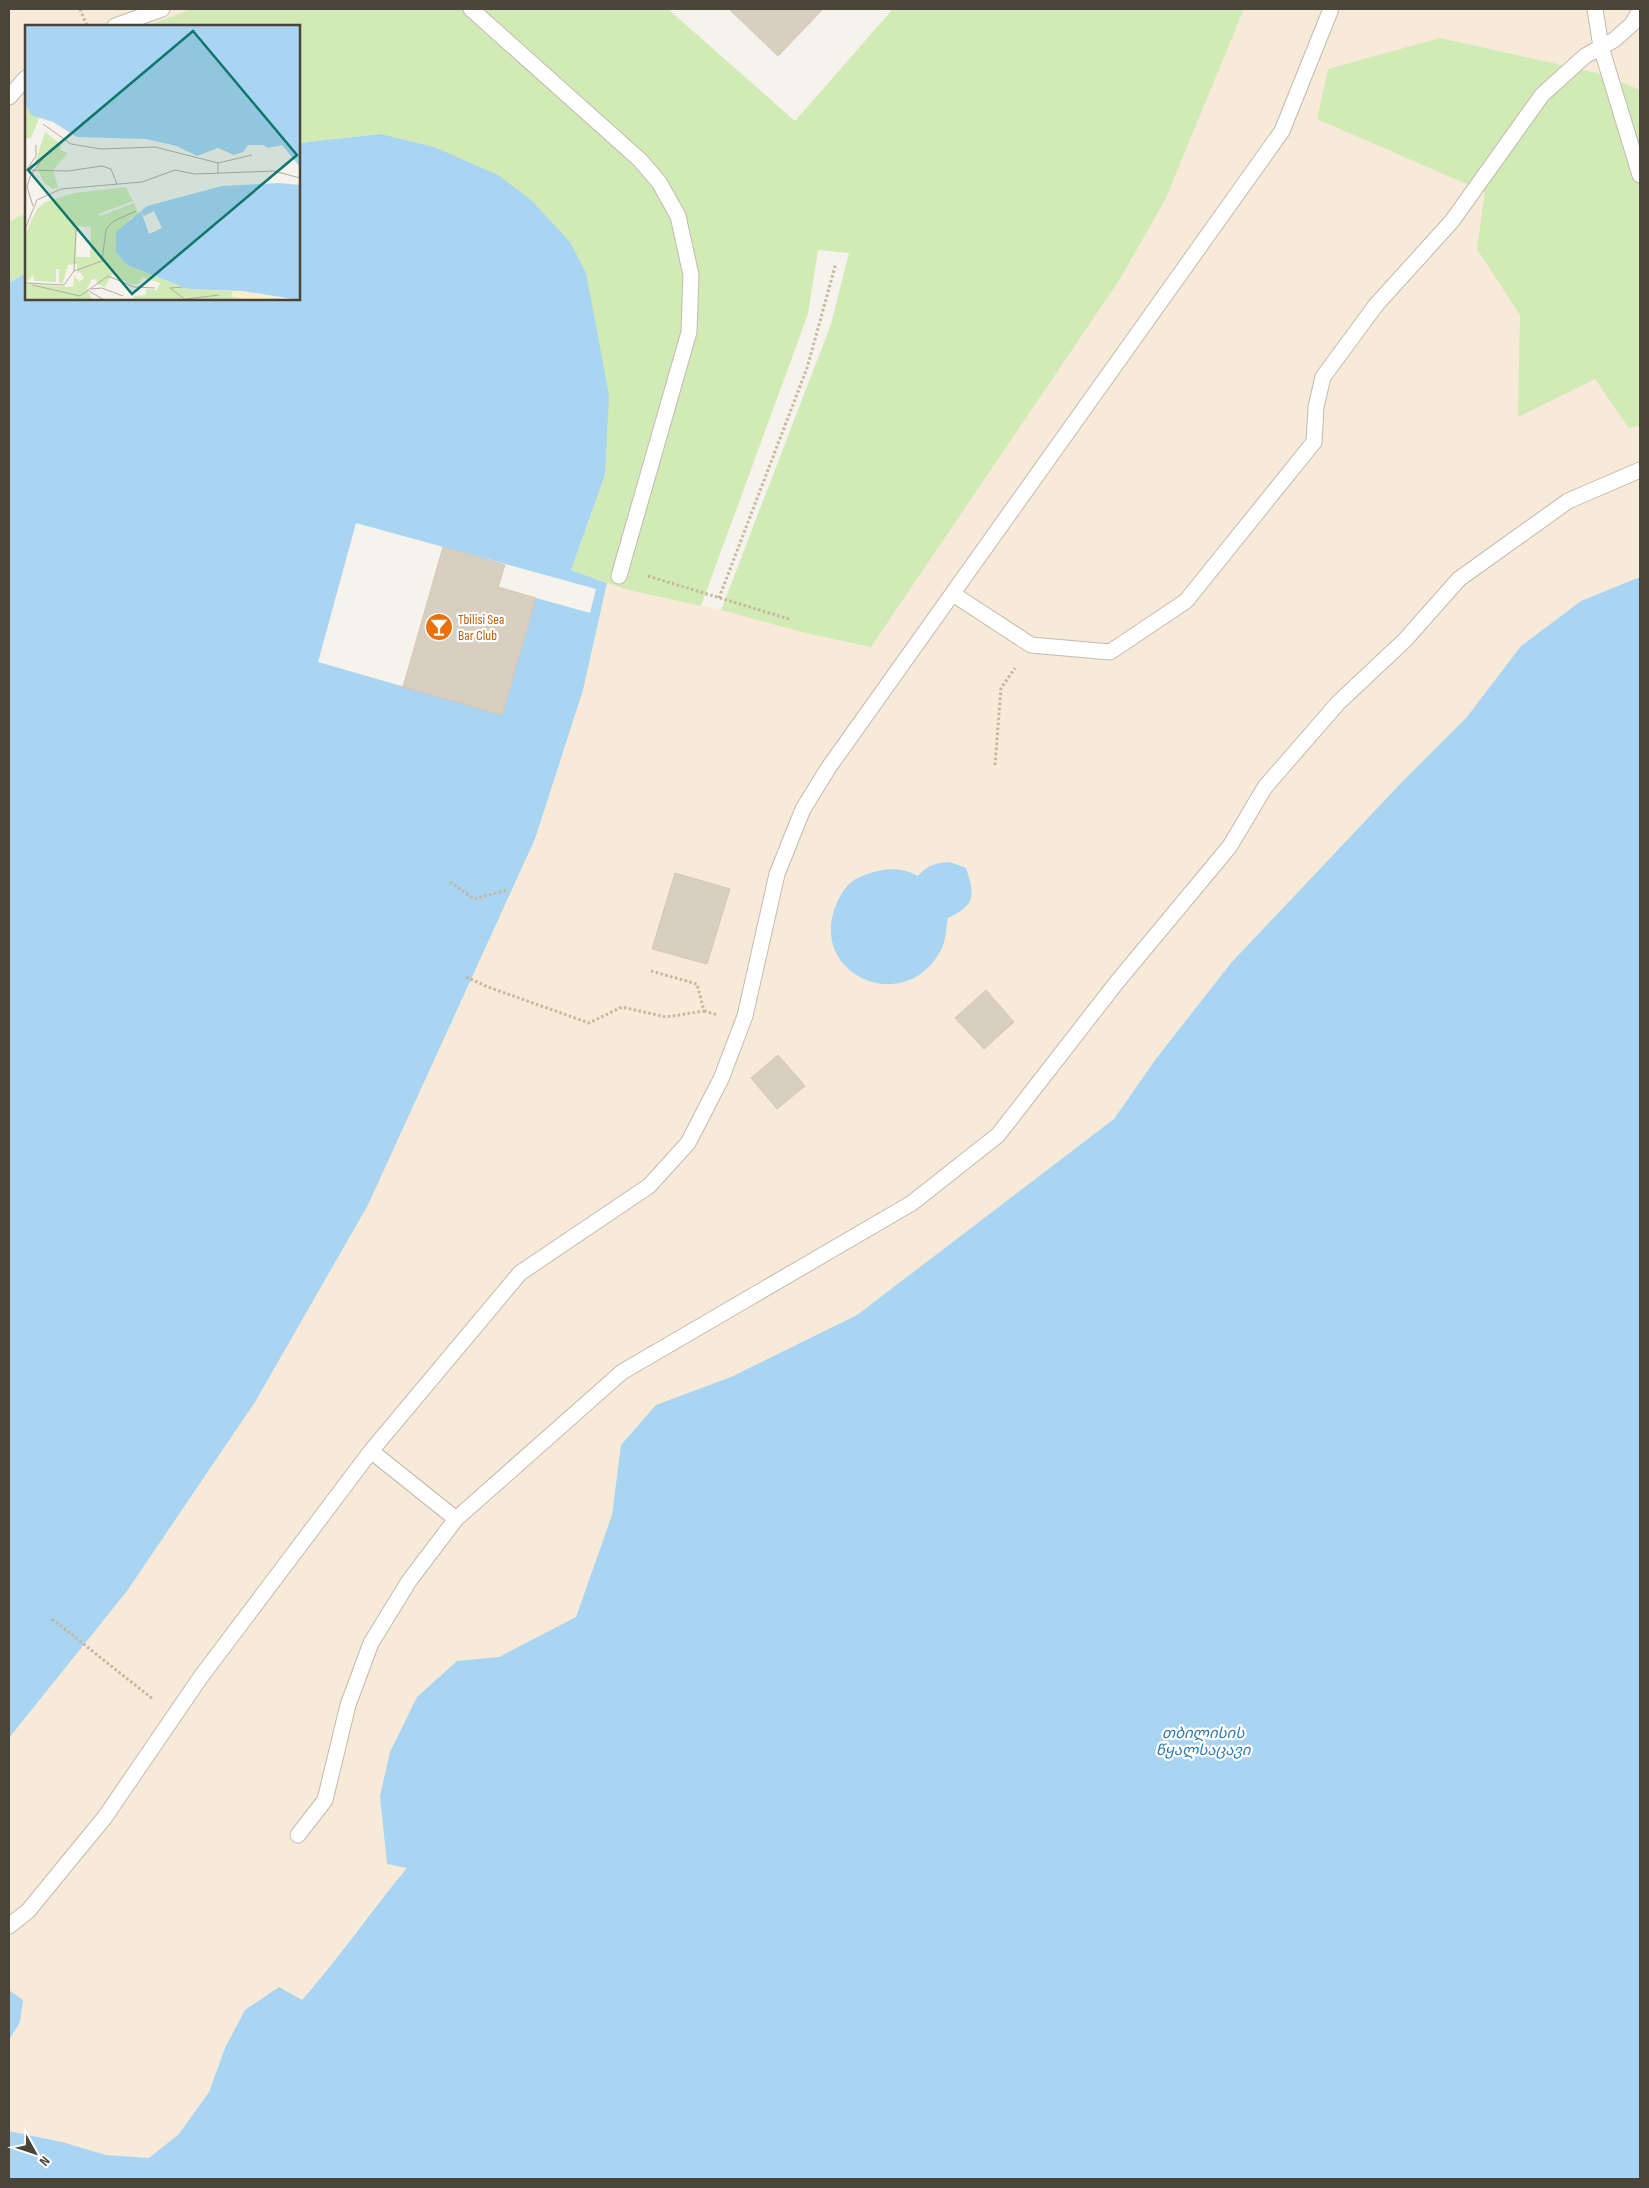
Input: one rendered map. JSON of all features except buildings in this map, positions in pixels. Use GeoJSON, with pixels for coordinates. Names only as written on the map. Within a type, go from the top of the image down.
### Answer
{"type":"FeatureCollection","features":[{"type":"Feature","properties":{"kind":"lane"},"geometry":{"type":"LineString","coordinates":[[118,25],[162,9]]}},
{"type":"Feature","properties":{"kind":"lane"},"geometry":{"type":"LineString","coordinates":[[471,9],[640,160],[659,182],[678,216],[691,275],[689,332],[620,572]]}},
{"type":"Feature","properties":{"kind":"lane"},"geometry":{"type":"LineString","coordinates":[[9,1926],[28,1911],[105,1817],[200,1678],[371,1451],[520,1274],[648,1186],[688,1142],[721,1079],[745,1016],[777,874],[803,809],[829,767],[1282,131],[1331,9]]}},
{"type":"Feature","properties":{"kind":"lane"},"geometry":{"type":"LineString","coordinates":[[1596,9],[1601,46],[1640,175]]}},
{"type":"Feature","properties":{"kind":"lane"},"geometry":{"type":"LineString","coordinates":[[953,594],[1031,645],[1110,652],[1186,601],[1314,442],[1316,407],[1323,377],[1376,305],[1452,221],[1542,95],[1585,56],[1614,40],[1626,29],[1640,11]]}},
{"type":"Feature","properties":{"kind":"lane"},"geometry":{"type":"LineString","coordinates":[[9,97],[25,79]]}},
{"type":"Feature","properties":{"kind":"lane"},"geometry":{"type":"LineString","coordinates":[[298,1835],[325,1800],[348,1705],[371,1643],[409,1581],[456,1519],[622,1372],[912,1203],[998,1135],[1117,982],[1230,846],[1264,787],[1338,703],[1405,640],[1459,578],[1568,501],[1640,470]]}},
{"type":"Feature","properties":{"kind":"lane"},"geometry":{"type":"LineString","coordinates":[[371,1451],[456,1519]]}},
{"type":"Feature","properties":{"kind":"path"},"geometry":{"type":"LineString","coordinates":[[80,9],[87,25]]}},
{"type":"Feature","properties":{"kind":"path"},"geometry":{"type":"LineString","coordinates":[[719,598],[807,368],[836,263]]}},
{"type":"Feature","properties":{"kind":"path"},"geometry":{"type":"LineString","coordinates":[[620,572],[789,619]]}},
{"type":"Feature","properties":{"kind":"path"},"geometry":{"type":"LineString","coordinates":[[995,765],[1001,688]]}},
{"type":"Feature","properties":{"kind":"path"},"geometry":{"type":"LineString","coordinates":[[450,882],[474,899],[507,890]]}},
{"type":"Feature","properties":{"kind":"path"},"geometry":{"type":"LineString","coordinates":[[466,977],[488,987],[588,1023],[622,1007],[666,1017],[704,1012],[697,984],[651,971]]}},
{"type":"Feature","properties":{"kind":"path"},"geometry":{"type":"LineString","coordinates":[[52,1618],[174,1716]]}},
{"type":"Feature","properties":{"kind":"shaded area"},"geometry":{"type":"Polygon","coordinates":[[[9,9],[191,9],[150,25],[25,25],[25,214],[9,222],[9,9]]]}},
{"type":"Feature","properties":{"kind":"shaded area"},"geometry":{"type":"Polygon","coordinates":[[[1244,9],[1640,9],[1640,577],[1581,601],[1521,646],[1467,717],[1402,782],[1231,963],[1155,1059],[1114,1119],[857,1315],[731,1377],[656,1406],[621,1445],[612,1515],[576,1617],[499,1657],[457,1661],[386,1851],[387,1864],[408,1867],[302,2000],[225,2048],[209,2092],[179,2134],[149,2158],[106,2155],[62,2142],[9,2131],[9,1738],[127,1591],[255,1402],[368,1205],[535,839],[583,690],[607,583],[721,610],[805,633],[871,647],[1120,279],[1165,200],[1244,9]]]}},
{"type":"Feature","properties":{"kind":"green space"},"geometry":{"type":"Polygon","coordinates":[[[191,9],[668,9],[795,121],[891,9],[1244,9],[1165,200],[1120,279],[871,647],[805,633],[721,610],[831,324],[849,253],[818,250],[808,314],[701,606],[625,589],[571,570],[605,475],[380,134],[300,143],[300,25],[150,25],[191,9]]]}},
{"type":"Feature","properties":{"kind":"green space"},"geometry":{"type":"Polygon","coordinates":[[[1440,38],[1601,74],[1640,90],[1640,425],[1629,428],[1595,379],[1518,417],[1520,315],[1477,249],[1485,192],[1317,119],[1328,69],[1440,38]]]}},
{"type":"Feature","properties":{"kind":"green space"},"geometry":{"type":"Polygon","coordinates":[[[25,214],[25,274],[9,283],[9,222],[25,214]]]}},
{"type":"Feature","properties":{"kind":"water"},"geometry":{"type":"Polygon","coordinates":[[[380,134],[434,147],[498,175],[531,200],[570,242],[586,273],[609,395],[605,475],[571,570],[607,583],[583,690],[535,839],[368,1205],[255,1402],[127,1591],[9,1738],[9,283],[25,274],[25,300],[300,300],[300,143],[380,134]]]}},
{"type":"Feature","properties":{"kind":"water","name":"თბილისის წყალსაცავი"},"geometry":{"type":"Polygon","coordinates":[[[1640,577],[1640,2179],[9,2179],[9,2131],[62,2142],[106,2155],[149,2158],[179,2134],[209,2092],[225,2048],[245,2010],[279,1987],[302,2000],[316,1984],[407,1868],[387,1864],[380,1796],[390,1752],[417,1697],[457,1661],[499,1657],[576,1617],[612,1515],[621,1445],[656,1405],[731,1377],[857,1315],[1114,1119],[1155,1060],[1231,963],[1402,782],[1467,717],[1521,646],[1581,601],[1640,577]]]}},
{"type":"Feature","properties":{"kind":"water"},"geometry":{"type":"Polygon","coordinates":[[[950,862],[966,868],[971,885],[971,898],[964,908],[948,918],[942,948],[926,969],[907,981],[885,984],[865,979],[848,968],[835,951],[831,930],[836,905],[848,885],[860,877],[881,870],[903,870],[918,876],[932,865],[950,862]]]}},
{"type":"Feature","properties":{"kind":"water"},"geometry":{"type":"Polygon","coordinates":[[[9,1990],[23,2000],[20,2022],[9,2040],[9,1990]]]}},
{"type":"Feature","properties":{"kind":"pier"},"geometry":{"type":"Polygon","coordinates":[[[356,523],[596,589],[590,613],[536,598],[502,715],[318,662],[356,523]]]}},
{"type":"Feature","properties":{"kind":"place","name":"Tbilisi Sea Bar Club"},"geometry":{"type":"Point","coordinates":[439,627]}}]}
